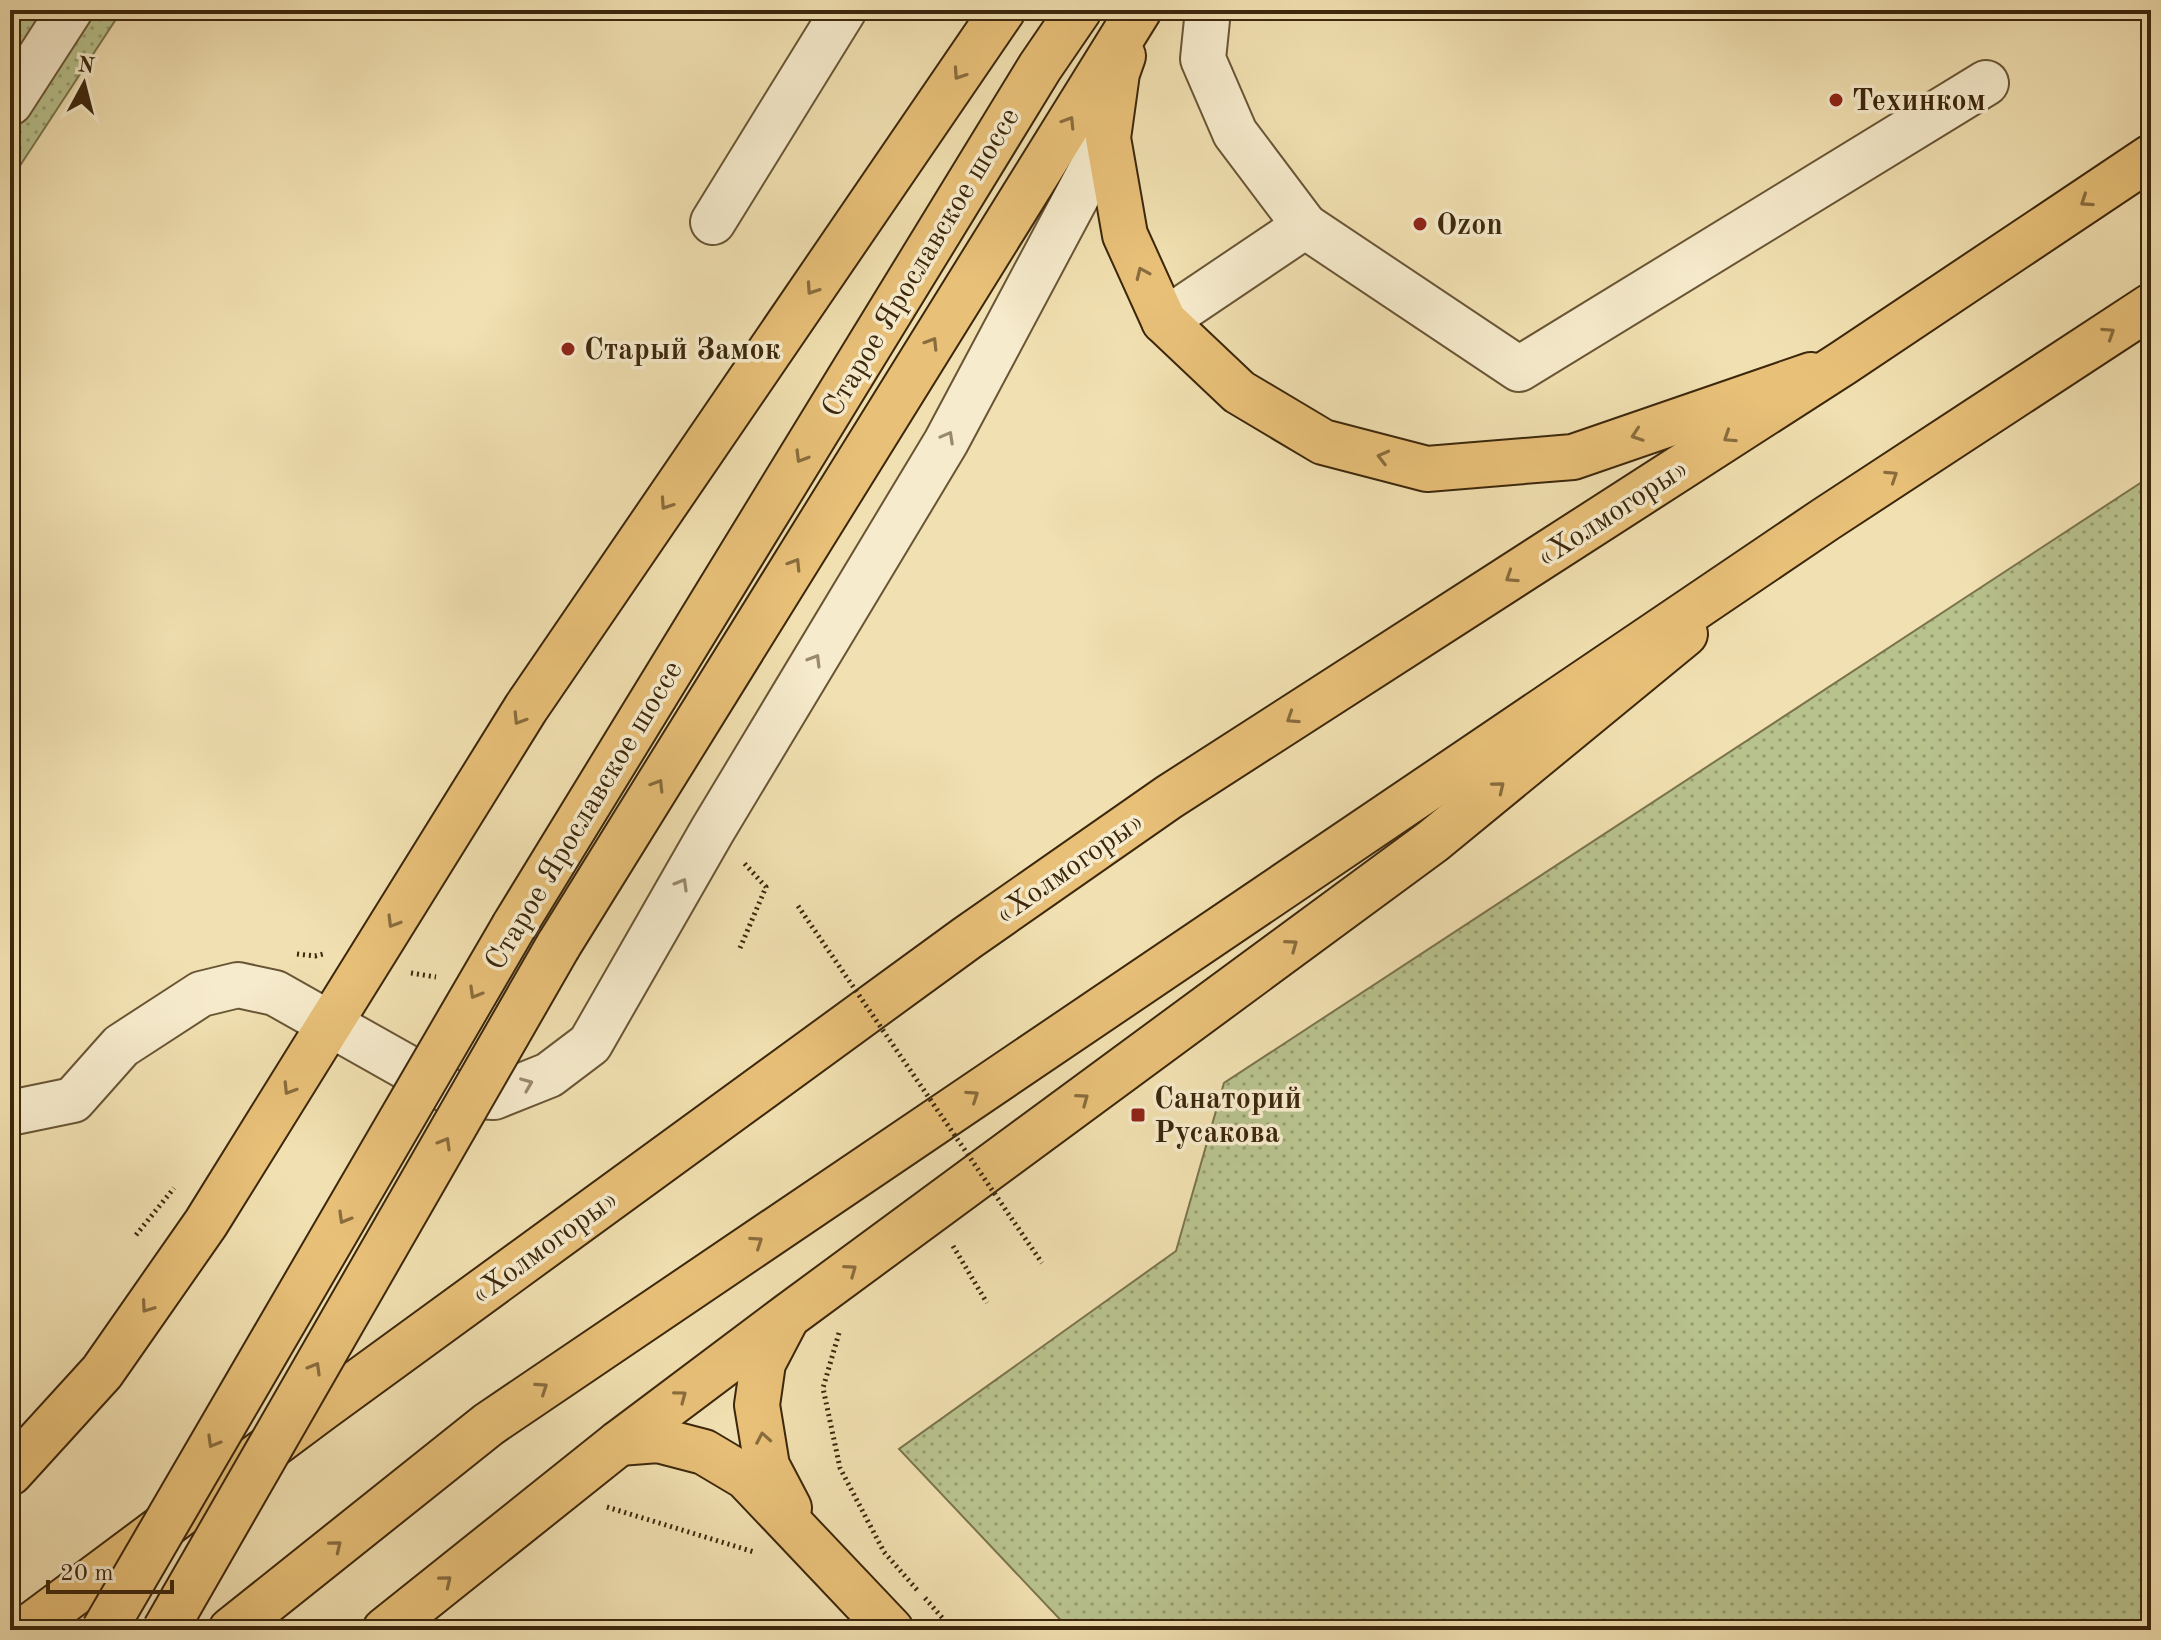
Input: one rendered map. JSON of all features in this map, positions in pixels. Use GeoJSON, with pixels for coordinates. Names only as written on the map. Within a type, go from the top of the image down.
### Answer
{"type":"FeatureCollection","features":[{"type":"Feature","properties":{"kind":"main road"},"geometry":{"type":"LineString","coordinates":[[10,1473],[102,1372],[206,1223],[526,708],[1003,10]]}},
{"type":"Feature","properties":{"kind":"main road","name":"Старое Ярославское шоссе"},"geometry":{"type":"LineString","coordinates":[[104,1630],[514,926],[1031,80],[1079,10]]}},
{"type":"Feature","properties":{"kind":"main road"},"geometry":{"type":"LineString","coordinates":[[1140,10],[1117,73],[1108,138],[1125,235],[1164,321],[1239,392],[1323,442],[1427,469],[1573,457],[1843,363]]}},
{"type":"Feature","properties":{"kind":"main road","name":"Старое Ярославское шоссе"},"geometry":{"type":"LineString","coordinates":[[165,1630],[558,946],[1140,10]]}},
{"type":"Feature","properties":{"kind":"main road","name":"«Холмогоры»"},"geometry":{"type":"LineString","coordinates":[[25,1630],[333,1400],[955,947],[1157,806],[1843,363],[2151,157]]}},
{"type":"Feature","properties":{"kind":"main road"},"geometry":{"type":"LineString","coordinates":[[231,1630],[489,1424],[1826,519],[2151,306]]}},
{"type":"Feature","properties":{"kind":"main road"},"geometry":{"type":"LineString","coordinates":[[385,1630],[619,1443],[1433,841],[1826,519]]}},
{"type":"Feature","properties":{"kind":"main road"},"geometry":{"type":"LineString","coordinates":[[788,1316],[763,1363],[757,1405],[767,1466],[803,1535]]}},
{"type":"Feature","properties":{"kind":"main road"},"geometry":{"type":"LineString","coordinates":[[619,1443],[658,1440],[704,1452],[746,1477],[891,1630]]}},
{"type":"Feature","properties":{"kind":"street"},"geometry":{"type":"LineString","coordinates":[[10,103],[70,10]]}},
{"type":"Feature","properties":{"kind":"street"},"geometry":{"type":"LineString","coordinates":[[713,222],[844,10]]}},
{"type":"Feature","properties":{"kind":"street"},"geometry":{"type":"LineString","coordinates":[[1208,10],[1203,59],[1235,133],[1305,226],[1519,369],[1986,83]]}},
{"type":"Feature","properties":{"kind":"street"},"geometry":{"type":"LineString","coordinates":[[10,1113],[73,1100],[121,1046],[201,994],[238,985],[275,993],[456,1095],[494,1097],[549,1075],[590,1044],[712,831],[946,442],[1108,138]]}},
{"type":"Feature","properties":{"kind":"street"},"geometry":{"type":"LineString","coordinates":[[1164,321],[1305,226]]}},
{"type":"Feature","properties":{"kind":"path"},"geometry":{"type":"LineString","coordinates":[[798,906],[1042,1263]]}},
{"type":"Feature","properties":{"kind":"path"},"geometry":{"type":"LineString","coordinates":[[950,1241],[987,1303]]}},
{"type":"Feature","properties":{"kind":"path"},"geometry":{"type":"LineString","coordinates":[[849,1325],[837,1334],[823,1388],[840,1468],[884,1552],[953,1630]]}},
{"type":"Feature","properties":{"kind":"path"},"geometry":{"type":"LineString","coordinates":[[596,1504],[753,1550],[763,1562]]}},
{"type":"Feature","properties":{"kind":"green space"},"geometry":{"type":"Polygon","coordinates":[[[10,10],[122,10],[10,181],[10,10]]]}},
{"type":"Feature","properties":{"kind":"green space"},"geometry":{"type":"Polygon","coordinates":[[[2151,476],[2151,1630],[1070,1630],[899,1449],[1176,1251],[1224,1083],[2151,476]]]}},
{"type":"Feature","properties":{"kind":"place","name":"Техинком"},"geometry":{"type":"Point","coordinates":[1836,100]}},
{"type":"Feature","properties":{"kind":"place","name":"Ozon"},"geometry":{"type":"Point","coordinates":[1420,224]}},
{"type":"Feature","properties":{"kind":"place","name":"Старый Замок"},"geometry":{"type":"Point","coordinates":[568,349]}},
{"type":"Feature","properties":{"kind":"place","name":"Санаторий Русакова"},"geometry":{"type":"Point","coordinates":[1138,1115]}}]}
